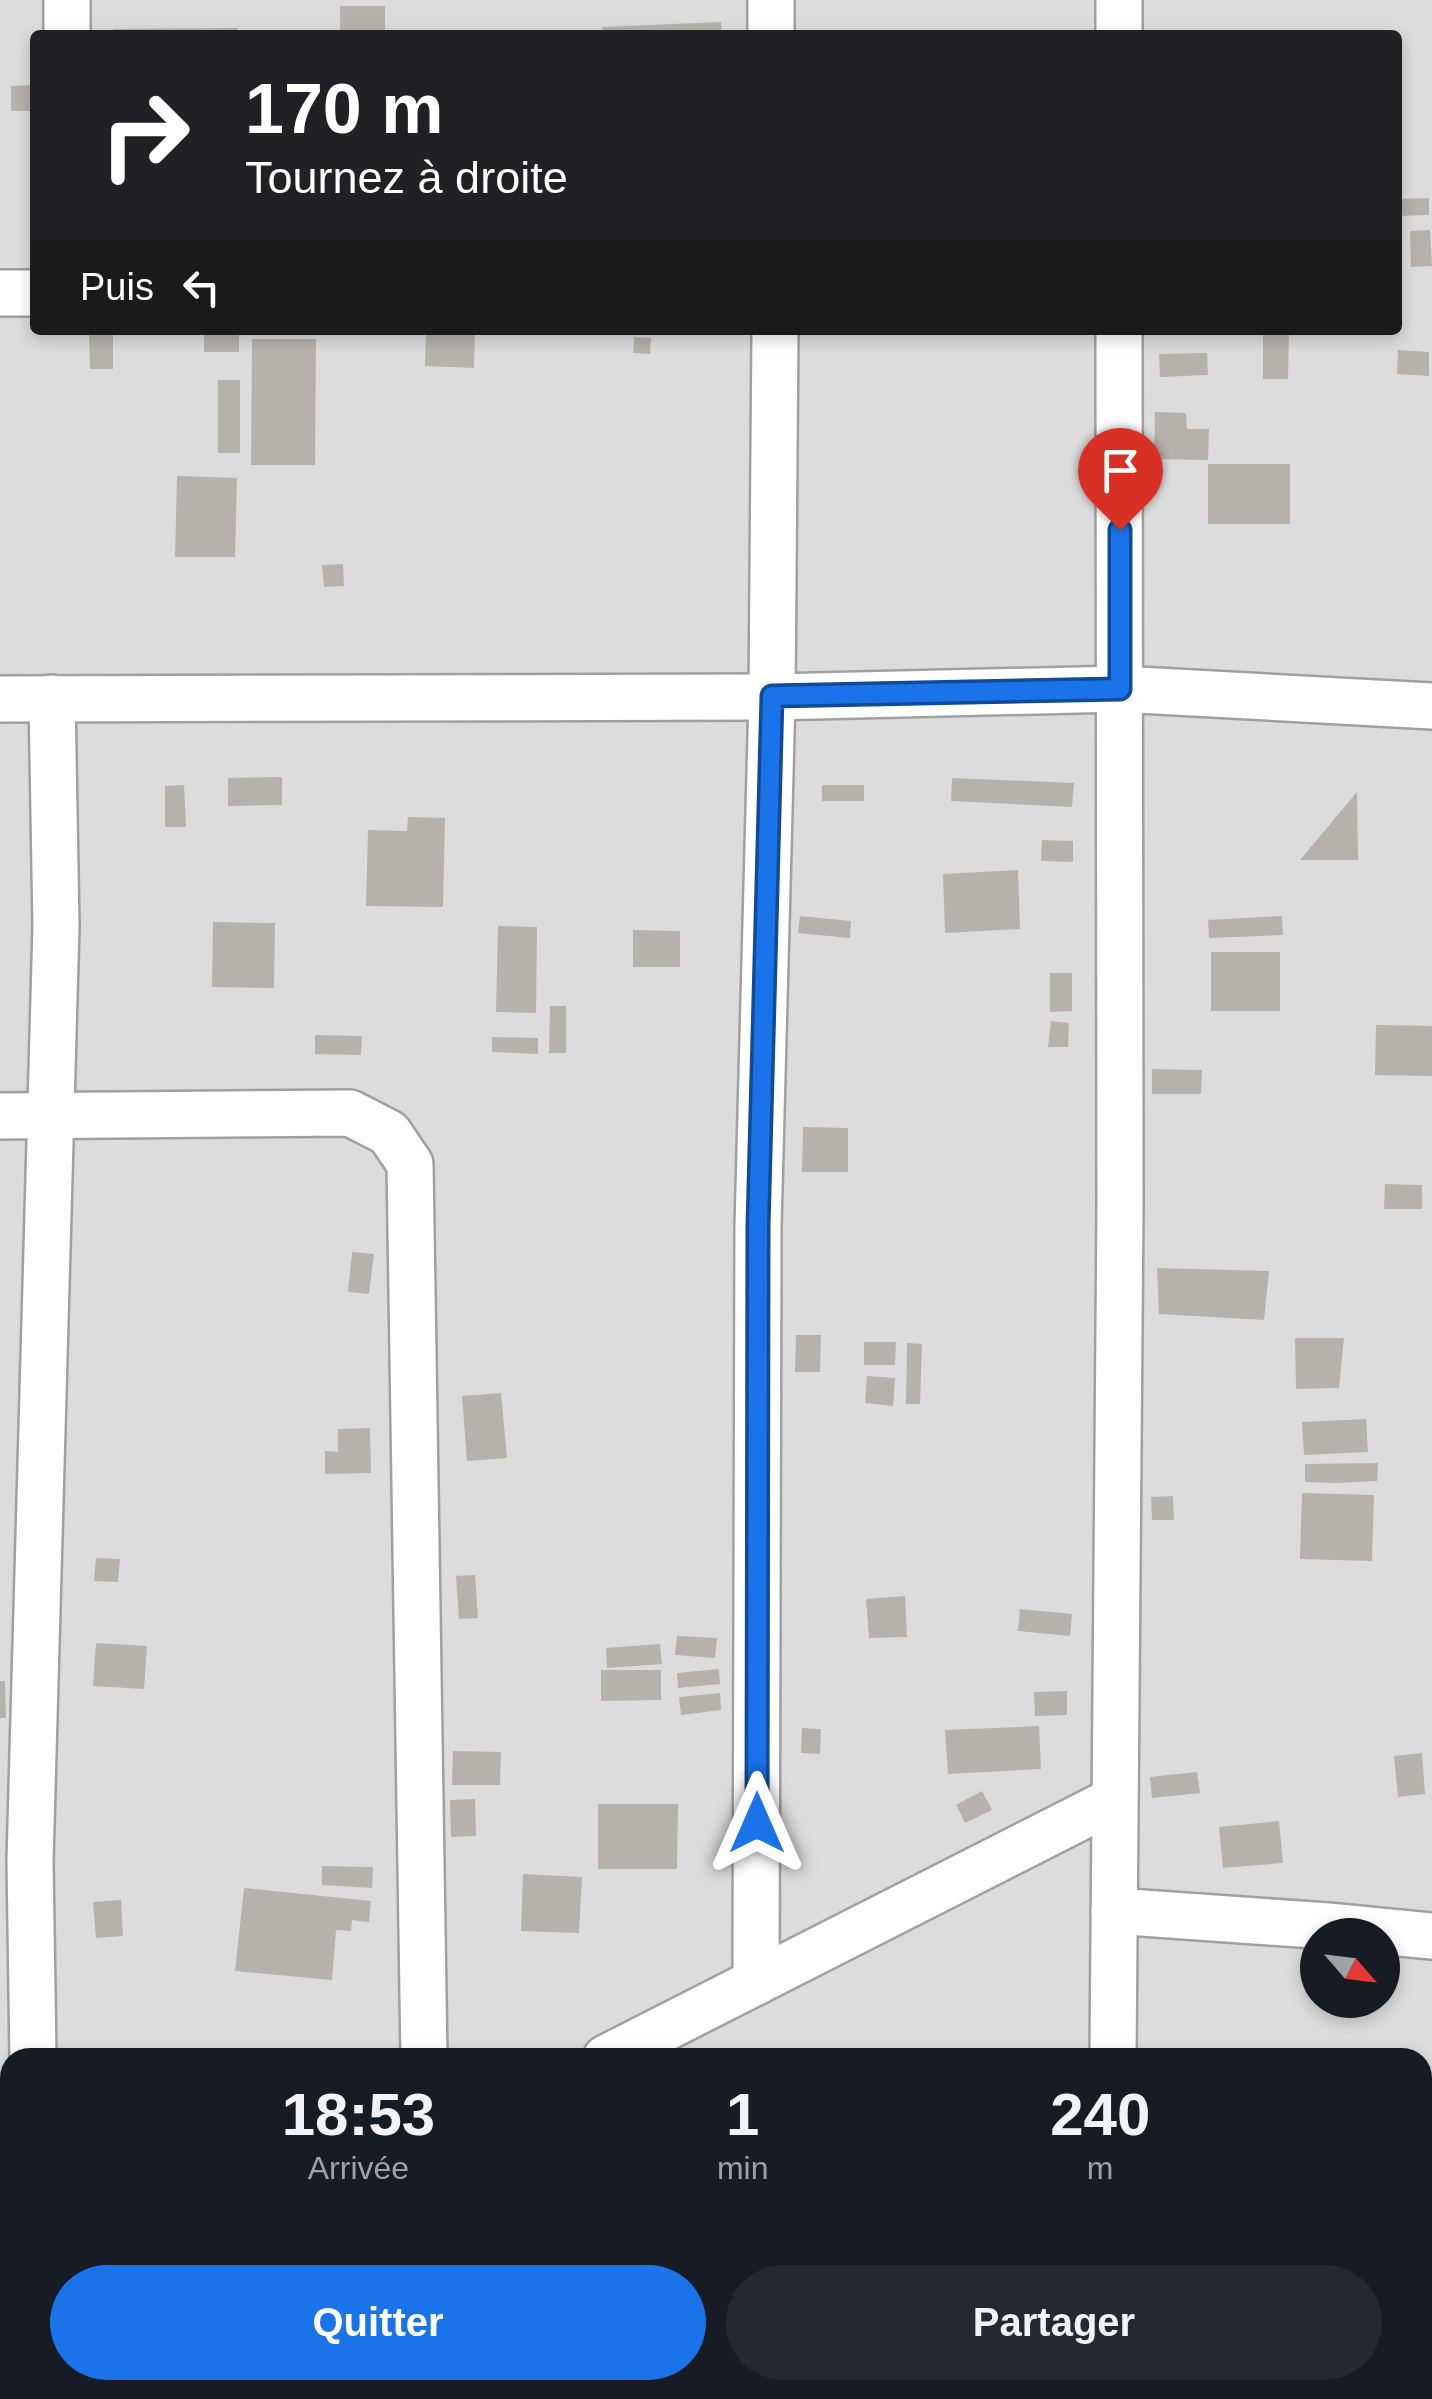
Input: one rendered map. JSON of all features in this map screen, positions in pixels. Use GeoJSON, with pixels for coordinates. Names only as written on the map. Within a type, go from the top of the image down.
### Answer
{"type":"FeatureCollection","features":[{"type":"Feature","properties":{"kind":"street"},"geometry":{"type":"LineString","coordinates":[[67,0],[67,30]]}},
{"type":"Feature","properties":{"kind":"street"},"geometry":{"type":"LineString","coordinates":[[771,0],[771,30]]}},
{"type":"Feature","properties":{"kind":"street"},"geometry":{"type":"LineString","coordinates":[[1119,0],[1119,30]]}},
{"type":"Feature","properties":{"kind":"street"},"geometry":{"type":"LineString","coordinates":[[0,293],[30,293]]}},
{"type":"Feature","properties":{"kind":"street"},"geometry":{"type":"LineString","coordinates":[[756,1982],[758,1227],[772,696],[775,335]]}},
{"type":"Feature","properties":{"kind":"street"},"geometry":{"type":"LineString","coordinates":[[1113,2048],[1120,1206],[1120,335]]}},
{"type":"Feature","properties":{"kind":"street"},"geometry":{"type":"LineString","coordinates":[[0,699],[772,696],[1120,689],[1432,706]]}},
{"type":"Feature","properties":{"kind":"street"},"geometry":{"type":"LineString","coordinates":[[32,2048],[15,1860],[50,1117],[56,926],[52,698]]}},
{"type":"Feature","properties":{"kind":"street"},"geometry":{"type":"LineString","coordinates":[[0,1116],[350,1113],[388,1134],[410,1164],[424,2048]]}},
{"type":"Feature","properties":{"kind":"street"},"geometry":{"type":"LineString","coordinates":[[626,2048],[1114,1800]]}},
{"type":"Feature","properties":{"kind":"street"},"geometry":{"type":"LineString","coordinates":[[1114,1911],[1432,1936]]}},
{"type":"Feature","properties":{"kind":"shaded area"},"geometry":{"type":"Polygon","coordinates":[[[0,0],[1432,0],[1432,2048],[0,2048],[0,0]]]}},
{"type":"Feature","properties":{"kind":"building"},"geometry":{"type":"Polygon","coordinates":[[[340,6],[385,6],[385,30],[340,30],[340,6]]]}},
{"type":"Feature","properties":{"kind":"building"},"geometry":{"type":"Polygon","coordinates":[[[721,22],[722,30],[602,30],[602,27],[721,22]]]}},
{"type":"Feature","properties":{"kind":"building"},"geometry":{"type":"Polygon","coordinates":[[[238,28],[238,30],[113,30],[238,28]]]}},
{"type":"Feature","properties":{"kind":"building"},"geometry":{"type":"Polygon","coordinates":[[[30,85],[30,111],[11,111],[11,86],[30,85]]]}},
{"type":"Feature","properties":{"kind":"building"},"geometry":{"type":"Polygon","coordinates":[[[1429,198],[1429,215],[1402,216],[1402,199],[1429,198]]]}},
{"type":"Feature","properties":{"kind":"building"},"geometry":{"type":"Polygon","coordinates":[[[1430,230],[1432,266],[1411,267],[1410,231],[1430,230]]]}},
{"type":"Feature","properties":{"kind":"building"},"geometry":{"type":"Polygon","coordinates":[[[89,335],[113,335],[113,369],[90,369],[89,335]]]}},
{"type":"Feature","properties":{"kind":"building"},"geometry":{"type":"Polygon","coordinates":[[[204,335],[239,335],[239,352],[204,352],[204,335]]]}},
{"type":"Feature","properties":{"kind":"building"},"geometry":{"type":"Polygon","coordinates":[[[426,335],[475,335],[474,368],[425,366],[426,335]]]}},
{"type":"Feature","properties":{"kind":"building"},"geometry":{"type":"Polygon","coordinates":[[[1263,335],[1289,335],[1288,379],[1263,379],[1263,335]]]}},
{"type":"Feature","properties":{"kind":"building"},"geometry":{"type":"Polygon","coordinates":[[[634,337],[651,338],[650,354],[633,353],[634,337]]]}},
{"type":"Feature","properties":{"kind":"building"},"geometry":{"type":"Polygon","coordinates":[[[252,339],[316,339],[315,465],[251,465],[252,339]]]}},
{"type":"Feature","properties":{"kind":"building"},"geometry":{"type":"Polygon","coordinates":[[[1398,350],[1429,352],[1429,376],[1397,374],[1398,350]]]}},
{"type":"Feature","properties":{"kind":"building"},"geometry":{"type":"Polygon","coordinates":[[[1207,353],[1208,375],[1160,377],[1159,354],[1207,353]]]}},
{"type":"Feature","properties":{"kind":"building"},"geometry":{"type":"Polygon","coordinates":[[[218,380],[240,380],[240,453],[218,453],[218,380]]]}},
{"type":"Feature","properties":{"kind":"building"},"geometry":{"type":"Polygon","coordinates":[[[1155,412],[1186,413],[1187,429],[1209,429],[1208,460],[1154,459],[1155,412]]]}},
{"type":"Feature","properties":{"kind":"building"},"geometry":{"type":"Polygon","coordinates":[[[1208,464],[1290,464],[1290,524],[1208,524],[1208,464]]]}},
{"type":"Feature","properties":{"kind":"building"},"geometry":{"type":"Polygon","coordinates":[[[177,476],[237,478],[235,557],[175,557],[177,476]]]}},
{"type":"Feature","properties":{"kind":"building"},"geometry":{"type":"Polygon","coordinates":[[[343,564],[344,586],[324,587],[322,565],[343,564]]]}},
{"type":"Feature","properties":{"kind":"building"},"geometry":{"type":"Polygon","coordinates":[[[282,777],[282,805],[228,806],[228,778],[282,777]]]}},
{"type":"Feature","properties":{"kind":"building"},"geometry":{"type":"Polygon","coordinates":[[[952,778],[1074,783],[1072,807],[951,801],[952,778]]]}},
{"type":"Feature","properties":{"kind":"building"},"geometry":{"type":"Polygon","coordinates":[[[184,785],[186,827],[165,827],[165,786],[184,785]]]}},
{"type":"Feature","properties":{"kind":"building"},"geometry":{"type":"Polygon","coordinates":[[[822,785],[864,785],[864,801],[822,801],[822,785]]]}},
{"type":"Feature","properties":{"kind":"building"},"geometry":{"type":"Polygon","coordinates":[[[1357,792],[1358,860],[1300,860],[1357,792]]]}},
{"type":"Feature","properties":{"kind":"building"},"geometry":{"type":"Polygon","coordinates":[[[408,817],[445,818],[443,907],[366,906],[368,830],[407,831],[408,817]]]}},
{"type":"Feature","properties":{"kind":"building"},"geometry":{"type":"Polygon","coordinates":[[[1042,840],[1073,841],[1073,862],[1041,861],[1042,840]]]}},
{"type":"Feature","properties":{"kind":"building"},"geometry":{"type":"Polygon","coordinates":[[[1018,870],[1020,929],[945,933],[943,874],[1018,870]]]}},
{"type":"Feature","properties":{"kind":"building"},"geometry":{"type":"Polygon","coordinates":[[[800,916],[851,921],[850,938],[798,933],[800,916]]]}},
{"type":"Feature","properties":{"kind":"building"},"geometry":{"type":"Polygon","coordinates":[[[1282,916],[1283,935],[1209,938],[1208,920],[1282,916]]]}},
{"type":"Feature","properties":{"kind":"building"},"geometry":{"type":"Polygon","coordinates":[[[213,922],[275,923],[274,988],[212,987],[213,922]]]}},
{"type":"Feature","properties":{"kind":"building"},"geometry":{"type":"Polygon","coordinates":[[[498,926],[537,927],[536,1013],[496,1012],[498,926]]]}},
{"type":"Feature","properties":{"kind":"building"},"geometry":{"type":"Polygon","coordinates":[[[633,930],[680,931],[680,967],[633,967],[633,930]]]}},
{"type":"Feature","properties":{"kind":"building"},"geometry":{"type":"Polygon","coordinates":[[[1211,952],[1280,952],[1280,1011],[1211,1011],[1211,952]]]}},
{"type":"Feature","properties":{"kind":"building"},"geometry":{"type":"Polygon","coordinates":[[[1050,973],[1072,973],[1072,1011],[1050,1012],[1050,973]]]}},
{"type":"Feature","properties":{"kind":"building"},"geometry":{"type":"Polygon","coordinates":[[[550,1006],[566,1006],[566,1053],[549,1053],[550,1006]]]}},
{"type":"Feature","properties":{"kind":"building"},"geometry":{"type":"Polygon","coordinates":[[[1051,1021],[1069,1023],[1068,1047],[1048,1047],[1051,1021]]]}},
{"type":"Feature","properties":{"kind":"building"},"geometry":{"type":"Polygon","coordinates":[[[1376,1025],[1432,1026],[1432,1076],[1375,1075],[1376,1025]]]}},
{"type":"Feature","properties":{"kind":"building"},"geometry":{"type":"Polygon","coordinates":[[[315,1035],[362,1036],[361,1055],[315,1054],[315,1035]]]}},
{"type":"Feature","properties":{"kind":"building"},"geometry":{"type":"Polygon","coordinates":[[[492,1037],[538,1038],[538,1054],[492,1052],[492,1037]]]}},
{"type":"Feature","properties":{"kind":"building"},"geometry":{"type":"Polygon","coordinates":[[[1152,1069],[1202,1070],[1201,1094],[1152,1094],[1152,1069]]]}},
{"type":"Feature","properties":{"kind":"building"},"geometry":{"type":"Polygon","coordinates":[[[803,1127],[848,1128],[848,1172],[802,1172],[803,1127]]]}},
{"type":"Feature","properties":{"kind":"building"},"geometry":{"type":"Polygon","coordinates":[[[1385,1184],[1422,1185],[1422,1209],[1384,1209],[1385,1184]]]}},
{"type":"Feature","properties":{"kind":"building"},"geometry":{"type":"Polygon","coordinates":[[[352,1252],[374,1254],[369,1294],[348,1292],[352,1252]]]}},
{"type":"Feature","properties":{"kind":"building"},"geometry":{"type":"Polygon","coordinates":[[[1157,1268],[1269,1271],[1264,1320],[1159,1314],[1157,1268]]]}},
{"type":"Feature","properties":{"kind":"building"},"geometry":{"type":"Polygon","coordinates":[[[796,1335],[821,1335],[820,1372],[795,1372],[796,1335]]]}},
{"type":"Feature","properties":{"kind":"building"},"geometry":{"type":"Polygon","coordinates":[[[1295,1338],[1344,1338],[1339,1388],[1296,1389],[1295,1338]]]}},
{"type":"Feature","properties":{"kind":"building"},"geometry":{"type":"Polygon","coordinates":[[[864,1342],[896,1342],[895,1365],[864,1365],[864,1342]]]}},
{"type":"Feature","properties":{"kind":"building"},"geometry":{"type":"Polygon","coordinates":[[[907,1343],[922,1344],[920,1404],[906,1404],[907,1343]]]}},
{"type":"Feature","properties":{"kind":"building"},"geometry":{"type":"Polygon","coordinates":[[[867,1376],[895,1378],[893,1406],[865,1403],[867,1376]]]}},
{"type":"Feature","properties":{"kind":"building"},"geometry":{"type":"Polygon","coordinates":[[[501,1393],[507,1458],[467,1461],[462,1396],[501,1393]]]}},
{"type":"Feature","properties":{"kind":"building"},"geometry":{"type":"Polygon","coordinates":[[[1366,1419],[1368,1452],[1304,1455],[1302,1422],[1366,1419]]]}},
{"type":"Feature","properties":{"kind":"building"},"geometry":{"type":"Polygon","coordinates":[[[370,1428],[371,1473],[325,1474],[325,1451],[338,1452],[338,1429],[370,1428]]]}},
{"type":"Feature","properties":{"kind":"building"},"geometry":{"type":"Polygon","coordinates":[[[1378,1463],[1377,1481],[1305,1482],[1305,1464],[1378,1463]]]}},
{"type":"Feature","properties":{"kind":"building"},"geometry":{"type":"Polygon","coordinates":[[[1302,1493],[1374,1495],[1372,1561],[1300,1559],[1302,1493]]]}},
{"type":"Feature","properties":{"kind":"building"},"geometry":{"type":"Polygon","coordinates":[[[1173,1496],[1174,1520],[1152,1520],[1151,1497],[1173,1496]]]}},
{"type":"Feature","properties":{"kind":"building"},"geometry":{"type":"Polygon","coordinates":[[[96,1558],[120,1559],[118,1582],[94,1581],[96,1558]]]}},
{"type":"Feature","properties":{"kind":"building"},"geometry":{"type":"Polygon","coordinates":[[[475,1575],[478,1618],[459,1619],[456,1576],[475,1575]]]}},
{"type":"Feature","properties":{"kind":"building"},"geometry":{"type":"Polygon","coordinates":[[[905,1596],[907,1637],[869,1638],[866,1599],[905,1596]]]}},
{"type":"Feature","properties":{"kind":"building"},"geometry":{"type":"Polygon","coordinates":[[[1020,1609],[1072,1614],[1070,1636],[1018,1631],[1020,1609]]]}},
{"type":"Feature","properties":{"kind":"building"},"geometry":{"type":"Polygon","coordinates":[[[677,1636],[717,1638],[715,1658],[675,1655],[677,1636]]]}},
{"type":"Feature","properties":{"kind":"building"},"geometry":{"type":"Polygon","coordinates":[[[96,1643],[147,1646],[144,1689],[93,1686],[96,1643]]]}},
{"type":"Feature","properties":{"kind":"building"},"geometry":{"type":"Polygon","coordinates":[[[660,1644],[662,1664],[607,1668],[606,1648],[660,1644]]]}},
{"type":"Feature","properties":{"kind":"building"},"geometry":{"type":"Polygon","coordinates":[[[719,1669],[720,1684],[678,1688],[677,1673],[719,1669]]]}},
{"type":"Feature","properties":{"kind":"building"},"geometry":{"type":"Polygon","coordinates":[[[601,1670],[661,1670],[661,1700],[601,1701],[601,1670]]]}},
{"type":"Feature","properties":{"kind":"building"},"geometry":{"type":"Polygon","coordinates":[[[0,1681],[5,1681],[6,1718],[0,1718],[0,1681]]]}},
{"type":"Feature","properties":{"kind":"building"},"geometry":{"type":"Polygon","coordinates":[[[1067,1691],[1067,1715],[1035,1716],[1034,1692],[1067,1691]]]}},
{"type":"Feature","properties":{"kind":"building"},"geometry":{"type":"Polygon","coordinates":[[[720,1693],[721,1710],[681,1715],[679,1697],[720,1693]]]}},
{"type":"Feature","properties":{"kind":"building"},"geometry":{"type":"Polygon","coordinates":[[[1039,1726],[1041,1769],[948,1774],[945,1730],[1039,1726]]]}},
{"type":"Feature","properties":{"kind":"building"},"geometry":{"type":"Polygon","coordinates":[[[802,1728],[821,1729],[820,1754],[801,1753],[802,1728]]]}},
{"type":"Feature","properties":{"kind":"building"},"geometry":{"type":"Polygon","coordinates":[[[453,1751],[501,1752],[500,1785],[452,1785],[453,1751]]]}},
{"type":"Feature","properties":{"kind":"building"},"geometry":{"type":"Polygon","coordinates":[[[1422,1753],[1425,1794],[1398,1797],[1394,1756],[1422,1753]]]}},
{"type":"Feature","properties":{"kind":"building"},"geometry":{"type":"Polygon","coordinates":[[[1197,1772],[1200,1793],[1152,1798],[1150,1777],[1197,1772]]]}},
{"type":"Feature","properties":{"kind":"building"},"geometry":{"type":"Polygon","coordinates":[[[982,1791],[992,1810],[965,1823],[956,1805],[982,1791]]]}},
{"type":"Feature","properties":{"kind":"building"},"geometry":{"type":"Polygon","coordinates":[[[475,1799],[476,1836],[451,1837],[450,1800],[475,1799]]]}},
{"type":"Feature","properties":{"kind":"building"},"geometry":{"type":"Polygon","coordinates":[[[598,1804],[678,1804],[677,1869],[598,1869],[598,1804]]]}},
{"type":"Feature","properties":{"kind":"building"},"geometry":{"type":"Polygon","coordinates":[[[1279,1821],[1283,1863],[1223,1868],[1219,1827],[1279,1821]]]}},
{"type":"Feature","properties":{"kind":"building"},"geometry":{"type":"Polygon","coordinates":[[[322,1866],[373,1867],[372,1888],[322,1885],[322,1866]]]}},
{"type":"Feature","properties":{"kind":"building"},"geometry":{"type":"Polygon","coordinates":[[[523,1874],[582,1877],[579,1933],[521,1931],[523,1874]]]}},
{"type":"Feature","properties":{"kind":"building"},"geometry":{"type":"Polygon","coordinates":[[[244,1888],[371,1901],[369,1922],[352,1920],[351,1931],[336,1930],[332,1980],[235,1971],[244,1888]]]}},
{"type":"Feature","properties":{"kind":"building"},"geometry":{"type":"Polygon","coordinates":[[[121,1900],[123,1936],[96,1938],[93,1902],[121,1900]]]}},
{"type":"Feature","properties":{"kind":"route"},"geometry":{"type":"LineString","coordinates":[[757,1823],[758,1227],[772,696],[1120,689],[1120,530]]}}]}
